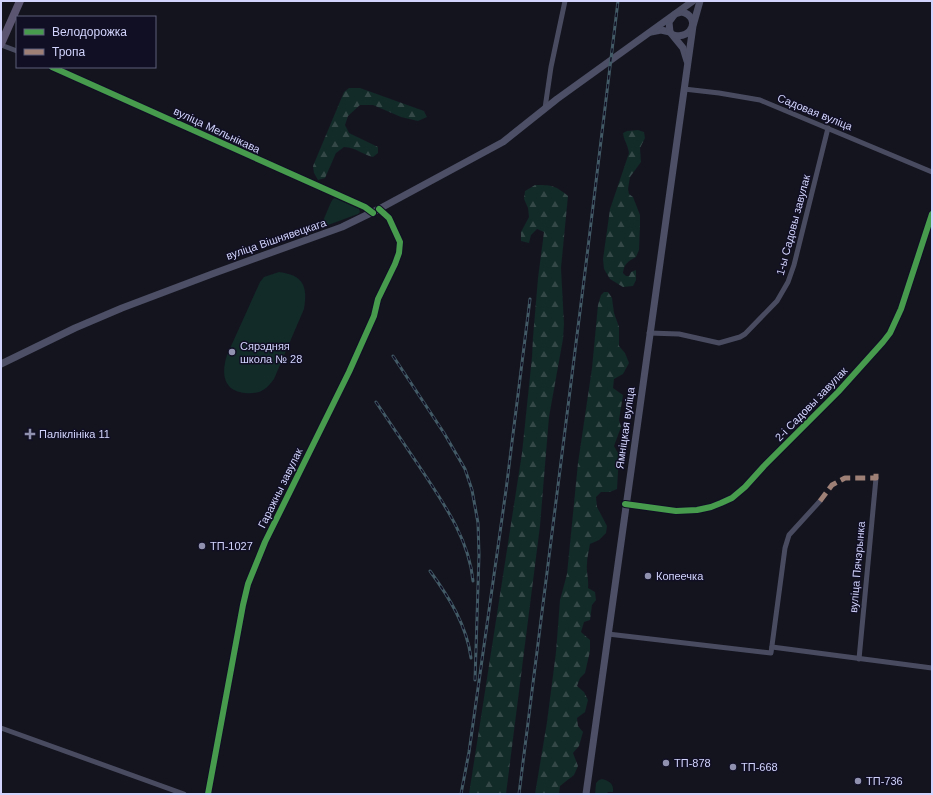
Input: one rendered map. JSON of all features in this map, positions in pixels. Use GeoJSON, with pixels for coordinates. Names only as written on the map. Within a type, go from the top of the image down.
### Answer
{"type":"FeatureCollection","features":[{"type":"Feature","properties":{"kind":"main road"},"geometry":{"type":"LineString","coordinates":[[1,44],[20,1]]}},
{"type":"Feature","properties":{"kind":"main road","name":"вуліца Вішнявецкага"},"geometry":{"type":"LineString","coordinates":[[1,364],[75,328],[122,308],[342,227],[376,211],[502,142],[545,108],[693,1]]}},
{"type":"Feature","properties":{"kind":"main road","name":"Ямніцкая вуліца"},"geometry":{"type":"LineString","coordinates":[[586,794],[625,504],[688,66],[692,26],[700,1]]}},
{"type":"Feature","properties":{"kind":"main road"},"geometry":{"type":"LineString","coordinates":[[651,32],[661,30],[672,33],[681,36],[686,34],[690,31],[692,26],[692,19],[689,15],[682,12],[674,14],[669,22],[672,33],[683,48],[688,66]]}},
{"type":"Feature","properties":{"kind":"street"},"geometry":{"type":"LineString","coordinates":[[545,108],[551,68],[565,1]]}},
{"type":"Feature","properties":{"kind":"street"},"geometry":{"type":"LineString","coordinates":[[1,44],[16,51]]}},
{"type":"Feature","properties":{"kind":"street","name":"вуліца Мельнікава"},"geometry":{"type":"LineString","coordinates":[[54,68],[376,211]]}},
{"type":"Feature","properties":{"kind":"street","name":"Садовая вуліца"},"geometry":{"type":"LineString","coordinates":[[684,90],[719,93],[760,100],[932,172]]}},
{"type":"Feature","properties":{"kind":"street","name":"1-ы Садовы завулак"},"geometry":{"type":"LineString","coordinates":[[649,333],[679,334],[716,343],[723,343],[745,334],[777,301],[788,282],[794,265],[828,128]]}},
{"type":"Feature","properties":{"kind":"street","name":"Гаражны завулак"},"geometry":{"type":"LineString","coordinates":[[208,794],[242,604],[248,584],[265,542],[349,372],[374,316],[378,299],[399,253],[400,242],[389,218],[376,211]]}},
{"type":"Feature","properties":{"kind":"street","name":"2-і Садовы завулак"},"geometry":{"type":"LineString","coordinates":[[625,504],[676,511],[697,510],[711,507],[732,498],[745,487],[838,392],[884,342],[890,333],[901,309],[932,214]]}},
{"type":"Feature","properties":{"kind":"street","name":"вуліца Пячэрынка"},"geometry":{"type":"LineString","coordinates":[[859,659],[876,478]]}},
{"type":"Feature","properties":{"kind":"street"},"geometry":{"type":"LineString","coordinates":[[608,634],[771,653],[785,548],[789,536],[820,501]]}},
{"type":"Feature","properties":{"kind":"street"},"geometry":{"type":"LineString","coordinates":[[772,647],[932,668]]}},
{"type":"Feature","properties":{"kind":"street"},"geometry":{"type":"LineString","coordinates":[[1,728],[184,794]]}},
{"type":"Feature","properties":{"kind":"green space"},"geometry":{"type":"Polygon","coordinates":[[[349,88],[360,88],[424,111],[427,117],[418,121],[401,117],[373,105],[360,105],[348,116],[345,125],[349,133],[378,147],[378,153],[373,157],[344,147],[336,153],[325,178],[318,180],[314,173],[313,166],[344,92],[349,88]]]}},
{"type":"Feature","properties":{"kind":"green space"},"geometry":{"type":"Polygon","coordinates":[[[638,130],[644,132],[645,138],[640,148],[641,162],[630,177],[628,189],[640,215],[639,250],[636,257],[625,265],[623,273],[626,276],[629,276],[631,272],[636,270],[636,280],[633,286],[623,287],[610,279],[604,269],[603,259],[610,209],[629,153],[623,133],[638,130]]]}},
{"type":"Feature","properties":{"kind":"green space"},"geometry":{"type":"Polygon","coordinates":[[[535,185],[553,186],[568,196],[561,268],[564,324],[563,339],[549,417],[540,526],[506,794],[469,794],[522,453],[532,357],[538,278],[544,232],[537,229],[531,235],[529,243],[521,241],[521,232],[529,217],[528,208],[524,199],[525,191],[535,185]]]}},
{"type":"Feature","properties":{"kind":"green space"},"geometry":{"type":"Polygon","coordinates":[[[335,198],[359,209],[360,212],[320,228],[331,202],[335,198]]]}},
{"type":"Feature","properties":{"kind":"green space"},"geometry":{"type":"Polygon","coordinates":[[[279,272],[294,276],[302,283],[305,294],[304,309],[271,383],[262,391],[250,393],[238,392],[228,385],[224,374],[227,355],[260,282],[264,277],[279,272]]]}},
{"type":"Feature","properties":{"kind":"green space"},"geometry":{"type":"Polygon","coordinates":[[[604,292],[608,292],[612,298],[614,313],[619,327],[619,346],[625,353],[629,363],[623,374],[614,379],[613,388],[623,395],[619,420],[621,427],[614,446],[619,455],[617,489],[610,492],[601,492],[596,497],[597,507],[607,526],[606,533],[599,540],[590,544],[587,559],[588,588],[595,592],[596,600],[592,605],[590,620],[584,622],[581,632],[590,640],[590,651],[585,673],[580,678],[577,686],[584,692],[588,700],[585,712],[577,718],[578,726],[583,732],[579,746],[573,753],[578,766],[574,775],[560,786],[559,794],[535,794],[547,722],[556,652],[560,600],[567,574],[578,463],[592,368],[598,305],[601,295],[604,292]]]}},
{"type":"Feature","properties":{"kind":"green space"},"geometry":{"type":"Polygon","coordinates":[[[602,779],[611,783],[613,792],[608,792],[607,794],[595,794],[596,783],[602,779]]]}},
{"type":"Feature","properties":{"kind":"railway"},"geometry":{"type":"LineString","coordinates":[[519,794],[618,1]]}},
{"type":"Feature","properties":{"kind":"railway"},"geometry":{"type":"LineString","coordinates":[[461,794],[469,752],[506,490],[530,299]]}},
{"type":"Feature","properties":{"kind":"railway"},"geometry":{"type":"LineString","coordinates":[[393,356],[444,433],[465,469],[472,490],[478,523],[479,555],[475,680]]}},
{"type":"Feature","properties":{"kind":"railway"},"geometry":{"type":"LineString","coordinates":[[376,402],[437,493],[453,520],[466,550],[473,581]]}},
{"type":"Feature","properties":{"kind":"railway"},"geometry":{"type":"LineString","coordinates":[[430,571],[456,612],[466,635],[471,658]]}},
{"type":"Feature","properties":{"kind":"marked path"},"geometry":{"type":"LineString","coordinates":[[820,501],[832,485],[845,478],[876,478],[876,473]]}},
{"type":"Feature","properties":{"kind":"cycle path"},"geometry":{"type":"LineString","coordinates":[[54,68],[365,207],[373,213]]}},
{"type":"Feature","properties":{"kind":"cycle path"},"geometry":{"type":"LineString","coordinates":[[208,794],[248,584],[265,542],[349,372],[374,316],[378,299],[399,253],[400,242],[389,218],[379,209]]}},
{"type":"Feature","properties":{"kind":"cycle path"},"geometry":{"type":"LineString","coordinates":[[625,504],[676,511],[697,510],[711,507],[732,498],[745,487],[838,392],[890,333],[901,309],[932,214]]}},
{"type":"Feature","properties":{"kind":"place","name":"Сярэдняя школа № 28"},"geometry":{"type":"Point","coordinates":[232,352]}},
{"type":"Feature","properties":{"kind":"place","name":"Паліклініка 11"},"geometry":{"type":"Point","coordinates":[30,434]}},
{"type":"Feature","properties":{"kind":"place","name":"ТП-1027"},"geometry":{"type":"Point","coordinates":[202,546]}},
{"type":"Feature","properties":{"kind":"place","name":"Копеечка"},"geometry":{"type":"Point","coordinates":[648,576]}},
{"type":"Feature","properties":{"kind":"place","name":"ТП-878"},"geometry":{"type":"Point","coordinates":[666,763]}},
{"type":"Feature","properties":{"kind":"place","name":"ТП-668"},"geometry":{"type":"Point","coordinates":[733,767]}},
{"type":"Feature","properties":{"kind":"place","name":"ТП-736"},"geometry":{"type":"Point","coordinates":[858,781]}}]}
